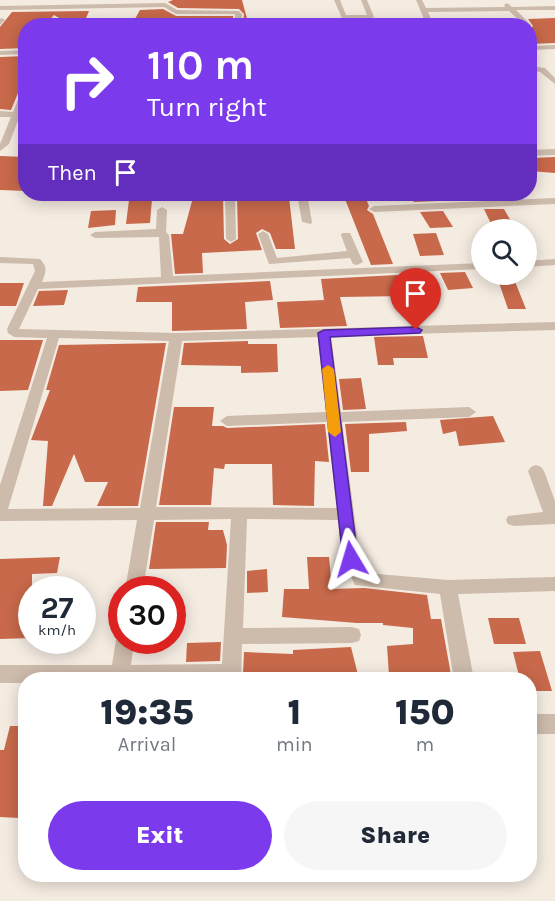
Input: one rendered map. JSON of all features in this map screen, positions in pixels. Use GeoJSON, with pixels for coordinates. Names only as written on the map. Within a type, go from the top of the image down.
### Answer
{"type":"FeatureCollection","features":[{"type":"Feature","properties":{"kind":"street"},"geometry":{"type":"LineString","coordinates":[[0,8],[107,3],[165,5],[172,0]]}},
{"type":"Feature","properties":{"kind":"street"},"geometry":{"type":"LineString","coordinates":[[419,0],[427,18]]}},
{"type":"Feature","properties":{"kind":"street"},"geometry":{"type":"LineString","coordinates":[[501,0],[520,18]]}},
{"type":"Feature","properties":{"kind":"street"},"geometry":{"type":"LineString","coordinates":[[339,3],[346,17],[371,17],[365,3],[357,6]]}},
{"type":"Feature","properties":{"kind":"street"},"geometry":{"type":"LineString","coordinates":[[339,3],[349,6]]}},
{"type":"Feature","properties":{"kind":"street"},"geometry":{"type":"LineString","coordinates":[[165,5],[175,15],[237,12],[239,18]]}},
{"type":"Feature","properties":{"kind":"street"},"geometry":{"type":"LineString","coordinates":[[423,10],[555,8]]}},
{"type":"Feature","properties":{"kind":"street"},"geometry":{"type":"LineString","coordinates":[[537,48],[555,47]]}},
{"type":"Feature","properties":{"kind":"street"},"geometry":{"type":"LineString","coordinates":[[0,53],[18,52]]}},
{"type":"Feature","properties":{"kind":"street"},"geometry":{"type":"LineString","coordinates":[[537,70],[542,70],[555,82]]}},
{"type":"Feature","properties":{"kind":"street"},"geometry":{"type":"LineString","coordinates":[[0,114],[18,115]]}},
{"type":"Feature","properties":{"kind":"street"},"geometry":{"type":"LineString","coordinates":[[0,148],[5,144],[18,120]]}},
{"type":"Feature","properties":{"kind":"street"},"geometry":{"type":"LineString","coordinates":[[537,153],[555,152]]}},
{"type":"Feature","properties":{"kind":"street"},"geometry":{"type":"LineString","coordinates":[[230,201],[231,239]]}},
{"type":"Feature","properties":{"kind":"street"},"geometry":{"type":"LineString","coordinates":[[303,201],[307,222]]}},
{"type":"Feature","properties":{"kind":"street"},"geometry":{"type":"LineString","coordinates":[[374,209],[555,201]]}},
{"type":"Feature","properties":{"kind":"street"},"geometry":{"type":"LineString","coordinates":[[162,210],[161,233],[164,235],[167,280]]}},
{"type":"Feature","properties":{"kind":"street"},"geometry":{"type":"LineString","coordinates":[[95,235],[161,233]]}},
{"type":"Feature","properties":{"kind":"street"},"geometry":{"type":"LineString","coordinates":[[264,234],[273,262],[354,254]]}},
{"type":"Feature","properties":{"kind":"street"},"geometry":{"type":"LineString","coordinates":[[346,235],[361,273]]}},
{"type":"Feature","properties":{"kind":"street"},"geometry":{"type":"LineString","coordinates":[[0,260],[36,261],[41,270],[13,328],[14,333],[54,336],[176,337],[555,326]]}},
{"type":"Feature","properties":{"kind":"street"},"geometry":{"type":"LineString","coordinates":[[537,263],[555,262]]}},
{"type":"Feature","properties":{"kind":"street"},"geometry":{"type":"LineString","coordinates":[[34,286],[471,267]]}},
{"type":"Feature","properties":{"kind":"street"},"geometry":{"type":"LineString","coordinates":[[324,333],[351,559],[361,580],[448,587],[555,584]]}},
{"type":"Feature","properties":{"kind":"street"},"geometry":{"type":"LineString","coordinates":[[0,510],[54,336]]}},
{"type":"Feature","properties":{"kind":"street"},"geometry":{"type":"LineString","coordinates":[[136,576],[176,337]]}},
{"type":"Feature","properties":{"kind":"street"},"geometry":{"type":"LineString","coordinates":[[227,421],[469,412]]}},
{"type":"Feature","properties":{"kind":"street"},"geometry":{"type":"LineString","coordinates":[[514,520],[554,518],[536,471]]}},
{"type":"Feature","properties":{"kind":"street"},"geometry":{"type":"LineString","coordinates":[[231,672],[238,513]]}},
{"type":"Feature","properties":{"kind":"street"},"geometry":{"type":"LineString","coordinates":[[0,515],[345,514]]}},
{"type":"Feature","properties":{"kind":"street"},"geometry":{"type":"LineString","coordinates":[[448,587],[463,672]]}},
{"type":"Feature","properties":{"kind":"street"},"geometry":{"type":"LineString","coordinates":[[233,636],[352,635]]}},
{"type":"Feature","properties":{"kind":"street"},"geometry":{"type":"LineString","coordinates":[[110,672],[119,654]]}},
{"type":"Feature","properties":{"kind":"street"},"geometry":{"type":"LineString","coordinates":[[0,674],[18,674]]}},
{"type":"Feature","properties":{"kind":"street"},"geometry":{"type":"LineString","coordinates":[[537,724],[555,724]]}},
{"type":"Feature","properties":{"kind":"building"},"geometry":{"type":"Polygon","coordinates":[[[173,0],[242,0],[247,18],[244,18],[244,14],[239,9],[178,8],[168,2],[173,0]]]}},
{"type":"Feature","properties":{"kind":"building"},"geometry":{"type":"Polygon","coordinates":[[[163,9],[176,16],[233,16],[233,18],[136,18],[140,10],[163,9]]]}},
{"type":"Feature","properties":{"kind":"building"},"geometry":{"type":"Polygon","coordinates":[[[89,11],[86,18],[59,18],[54,15],[51,18],[18,18],[18,48],[0,49],[0,27],[12,12],[89,11]]]}},
{"type":"Feature","properties":{"kind":"building"},"geometry":{"type":"Polygon","coordinates":[[[555,18],[555,43],[537,44],[537,19],[555,18]]]}},
{"type":"Feature","properties":{"kind":"building"},"geometry":{"type":"Polygon","coordinates":[[[18,56],[18,93],[11,110],[0,109],[0,57],[18,56]]]}},
{"type":"Feature","properties":{"kind":"building"},"geometry":{"type":"Polygon","coordinates":[[[0,156],[18,157],[18,191],[0,190],[0,156]]]}},
{"type":"Feature","properties":{"kind":"building"},"geometry":{"type":"Polygon","coordinates":[[[555,157],[555,173],[537,172],[537,158],[555,157]]]}},
{"type":"Feature","properties":{"kind":"building"},"geometry":{"type":"Polygon","coordinates":[[[129,201],[152,201],[150,223],[126,224],[129,201]]]}},
{"type":"Feature","properties":{"kind":"building"},"geometry":{"type":"Polygon","coordinates":[[[192,201],[223,201],[224,239],[230,244],[238,239],[237,201],[289,201],[295,249],[276,249],[270,233],[262,229],[256,233],[262,250],[202,253],[203,273],[175,274],[171,234],[183,234],[192,201]]]}},
{"type":"Feature","properties":{"kind":"building"},"geometry":{"type":"Polygon","coordinates":[[[346,201],[367,201],[369,206],[367,210],[373,214],[393,264],[371,265],[346,201]]]}},
{"type":"Feature","properties":{"kind":"building"},"geometry":{"type":"Polygon","coordinates":[[[484,209],[504,209],[510,219],[489,219],[484,209]]]}},
{"type":"Feature","properties":{"kind":"building"},"geometry":{"type":"Polygon","coordinates":[[[116,210],[115,225],[88,228],[91,211],[116,210]]]}},
{"type":"Feature","properties":{"kind":"building"},"geometry":{"type":"Polygon","coordinates":[[[443,211],[453,227],[430,228],[420,212],[443,211]]]}},
{"type":"Feature","properties":{"kind":"building"},"geometry":{"type":"Polygon","coordinates":[[[436,233],[444,255],[420,256],[413,234],[436,233]]]}},
{"type":"Feature","properties":{"kind":"building"},"geometry":{"type":"Polygon","coordinates":[[[465,272],[473,288],[448,290],[440,273],[465,272]]]}},
{"type":"Feature","properties":{"kind":"building"},"geometry":{"type":"Polygon","coordinates":[[[397,275],[406,296],[340,297],[347,326],[280,328],[277,302],[324,300],[321,279],[397,275]]]}},
{"type":"Feature","properties":{"kind":"building"},"geometry":{"type":"Polygon","coordinates":[[[270,281],[273,300],[245,302],[247,329],[172,331],[172,302],[136,302],[138,287],[270,281]]]}},
{"type":"Feature","properties":{"kind":"building"},"geometry":{"type":"Polygon","coordinates":[[[0,283],[24,283],[16,306],[0,306],[0,283]]]}},
{"type":"Feature","properties":{"kind":"building"},"geometry":{"type":"Polygon","coordinates":[[[500,285],[516,285],[526,309],[508,309],[500,285]]]}},
{"type":"Feature","properties":{"kind":"building"},"geometry":{"type":"Polygon","coordinates":[[[68,290],[64,305],[33,306],[39,291],[68,290]]]}},
{"type":"Feature","properties":{"kind":"building"},"geometry":{"type":"Polygon","coordinates":[[[423,336],[428,358],[393,358],[394,365],[378,365],[374,337],[423,336]]]}},
{"type":"Feature","properties":{"kind":"building"},"geometry":{"type":"Polygon","coordinates":[[[0,340],[43,340],[28,390],[0,391],[0,340]]]}},
{"type":"Feature","properties":{"kind":"building"},"geometry":{"type":"Polygon","coordinates":[[[248,341],[248,344],[277,344],[278,372],[241,373],[241,366],[181,365],[184,343],[248,341]]]}},
{"type":"Feature","properties":{"kind":"building"},"geometry":{"type":"Polygon","coordinates":[[[166,343],[138,506],[97,506],[108,482],[85,482],[74,454],[52,506],[43,506],[48,441],[31,440],[50,390],[46,390],[59,345],[166,343]]]}},
{"type":"Feature","properties":{"kind":"building"},"geometry":{"type":"Polygon","coordinates":[[[361,378],[366,409],[343,410],[339,379],[361,378]]]}},
{"type":"Feature","properties":{"kind":"building"},"geometry":{"type":"Polygon","coordinates":[[[174,407],[214,407],[212,426],[227,428],[325,424],[329,462],[315,461],[314,506],[273,505],[272,464],[225,464],[224,469],[214,468],[211,505],[159,505],[174,407]]]}},
{"type":"Feature","properties":{"kind":"building"},"geometry":{"type":"Polygon","coordinates":[[[493,416],[505,442],[459,446],[456,431],[443,434],[440,420],[493,416]]]}},
{"type":"Feature","properties":{"kind":"building"},"geometry":{"type":"Polygon","coordinates":[[[406,422],[407,431],[369,434],[369,472],[351,472],[345,424],[406,422]]]}},
{"type":"Feature","properties":{"kind":"building"},"geometry":{"type":"Polygon","coordinates":[[[156,522],[209,522],[208,530],[223,530],[227,545],[226,568],[149,569],[156,522]]]}},
{"type":"Feature","properties":{"kind":"building"},"geometry":{"type":"Polygon","coordinates":[[[60,557],[57,573],[18,576],[18,638],[0,639],[0,559],[60,557]]]}},
{"type":"Feature","properties":{"kind":"building"},"geometry":{"type":"Polygon","coordinates":[[[307,557],[329,557],[332,589],[364,588],[427,595],[431,619],[441,619],[450,672],[389,672],[387,646],[413,644],[413,628],[383,625],[383,623],[282,617],[284,589],[309,589],[307,557]]]}},
{"type":"Feature","properties":{"kind":"building"},"geometry":{"type":"Polygon","coordinates":[[[267,569],[268,592],[247,593],[247,571],[267,569]]]}},
{"type":"Feature","properties":{"kind":"building"},"geometry":{"type":"Polygon","coordinates":[[[488,618],[519,618],[526,644],[494,644],[488,618]]]}},
{"type":"Feature","properties":{"kind":"building"},"geometry":{"type":"Polygon","coordinates":[[[221,642],[220,661],[186,662],[187,643],[221,642]]]}},
{"type":"Feature","properties":{"kind":"building"},"geometry":{"type":"Polygon","coordinates":[[[351,647],[357,672],[243,672],[244,652],[293,654],[293,650],[351,647]]]}},
{"type":"Feature","properties":{"kind":"building"},"geometry":{"type":"Polygon","coordinates":[[[540,651],[552,691],[537,691],[537,672],[518,672],[513,652],[540,651]]]}},
{"type":"Feature","properties":{"kind":"building"},"geometry":{"type":"Polygon","coordinates":[[[10,726],[18,726],[18,818],[0,817],[0,750],[4,750],[10,726]]]}},
{"type":"Feature","properties":{"kind":"slow traffic"},"geometry":{"type":"LineString","coordinates":[[328,369],[335,432]]}},
{"type":"Feature","properties":{"kind":"route"},"geometry":{"type":"LineString","coordinates":[[351,559],[324,333],[416,330]]}}]}
